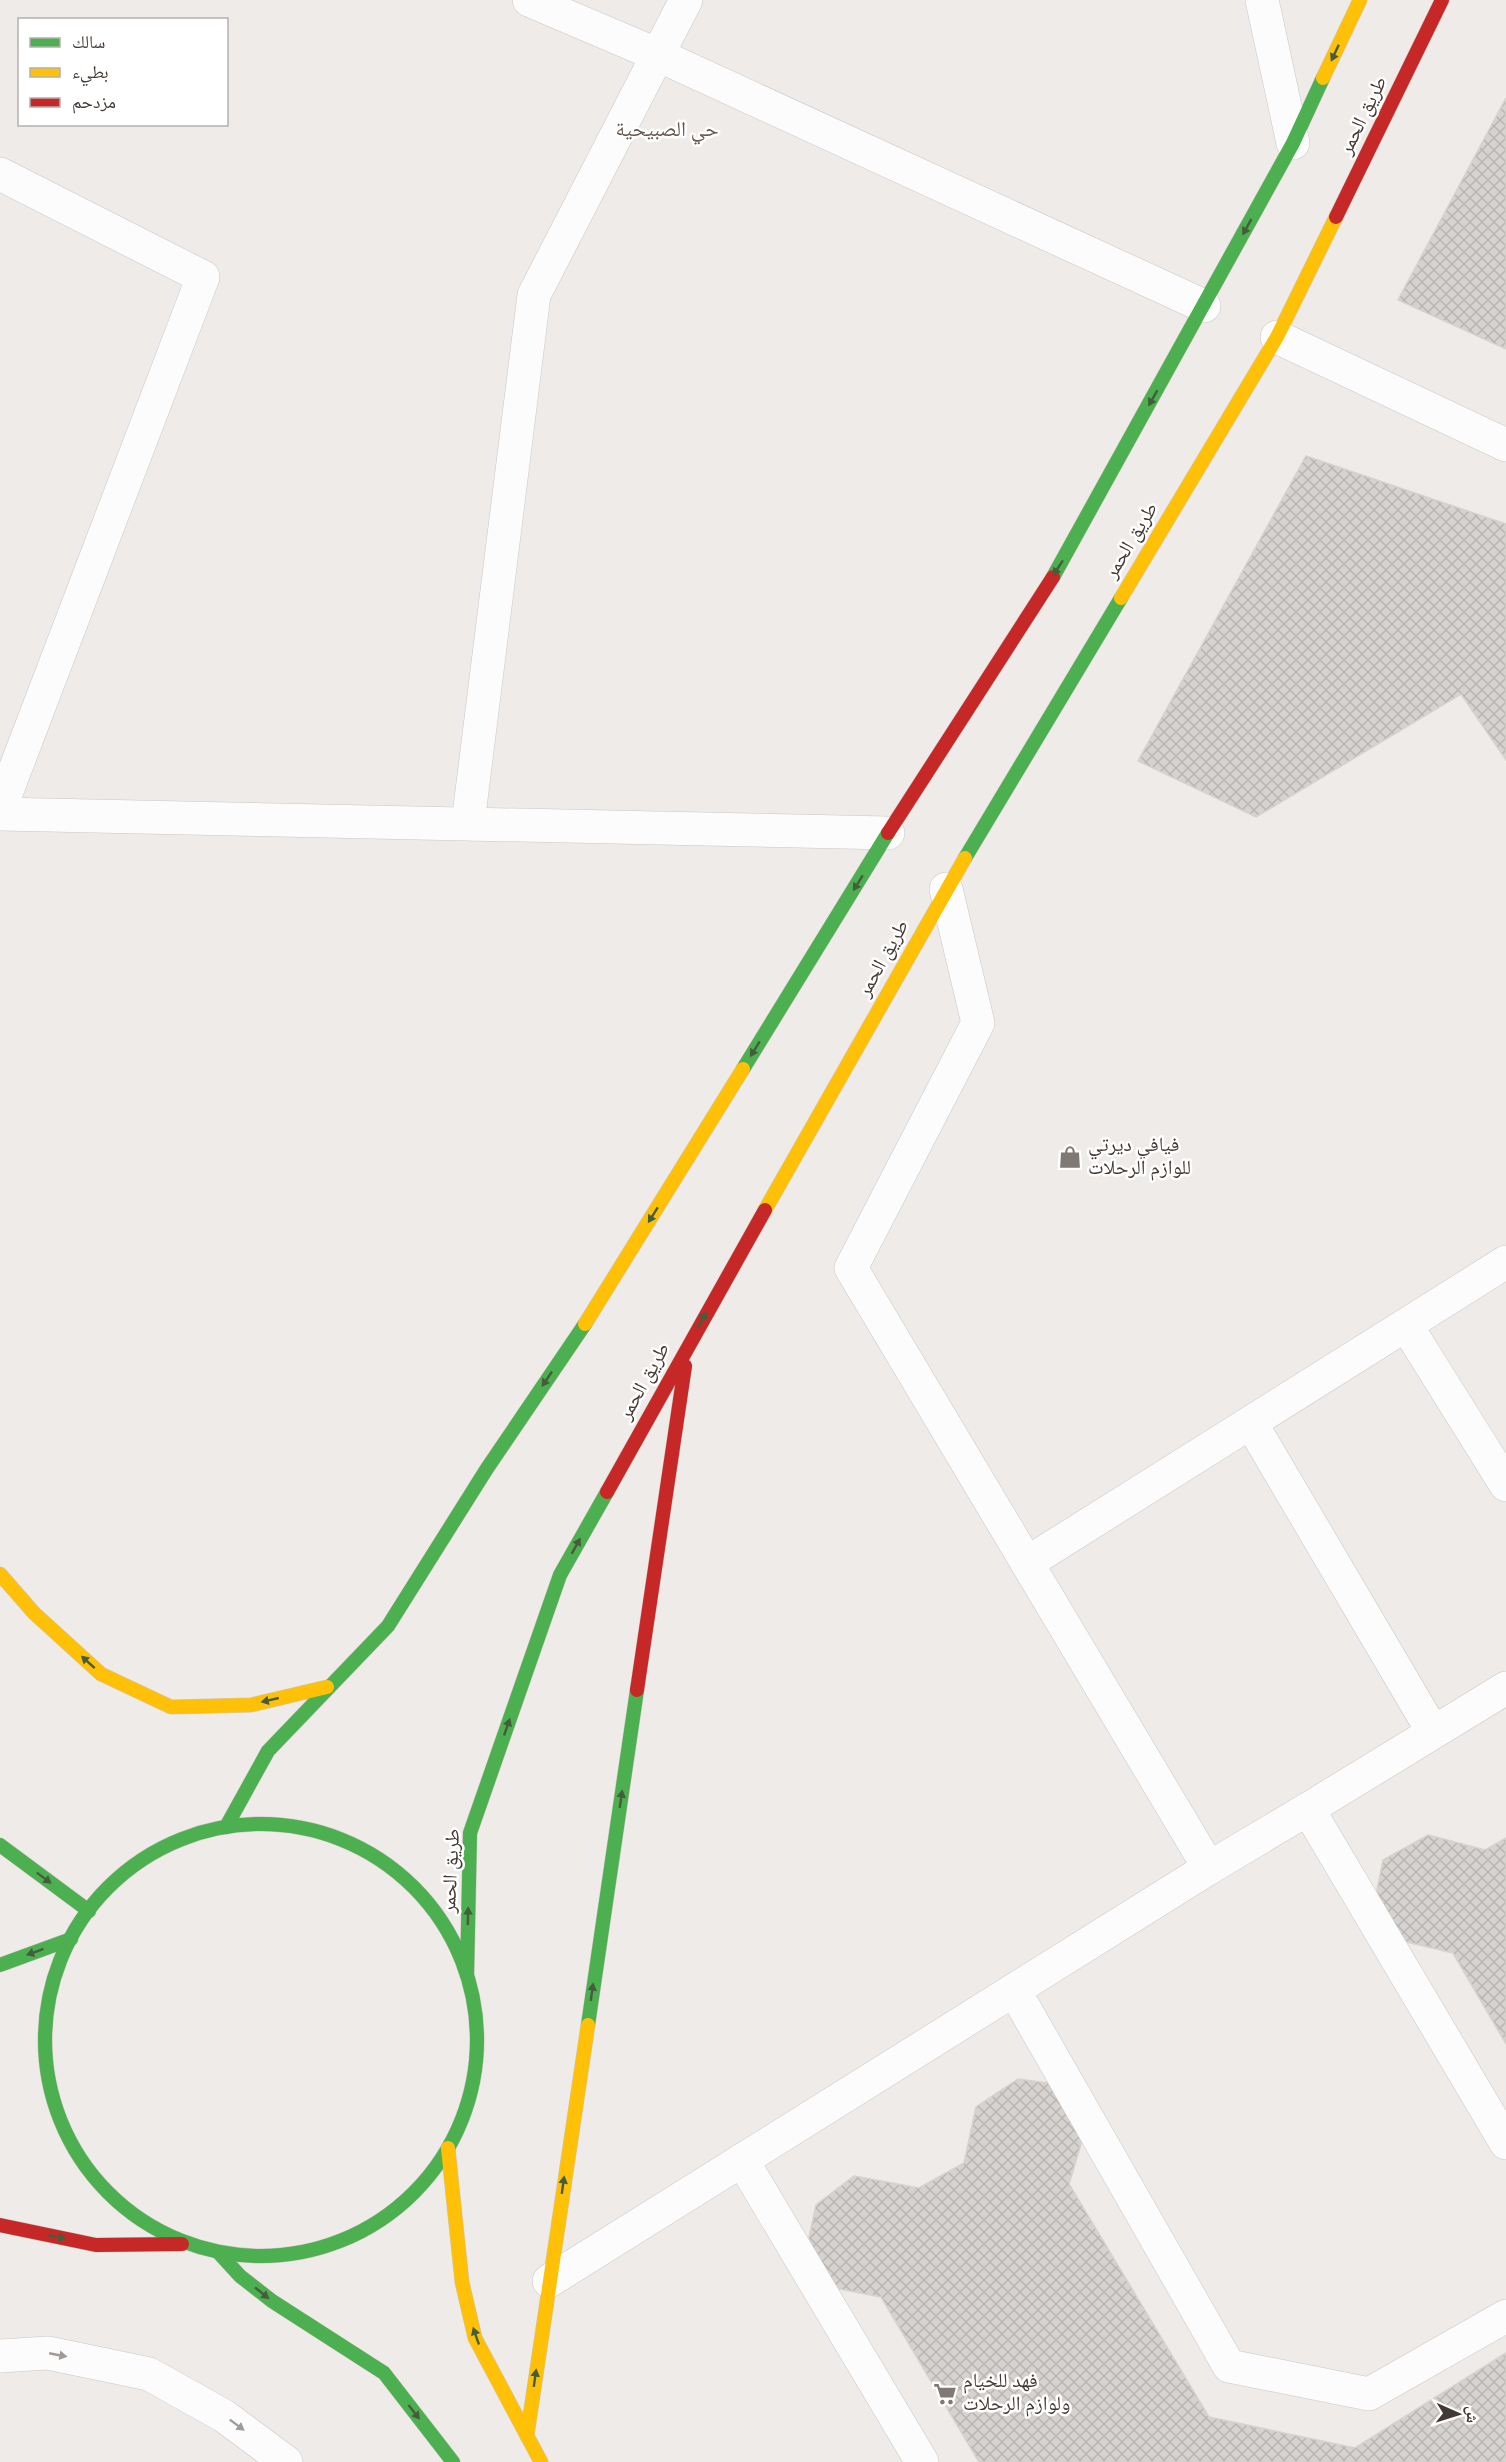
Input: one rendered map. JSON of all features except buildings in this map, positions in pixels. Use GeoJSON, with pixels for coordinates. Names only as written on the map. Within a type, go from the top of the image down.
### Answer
{"type":"FeatureCollection","features":[{"type":"Feature","properties":{"kind":"street"},"geometry":{"type":"LineString","coordinates":[[529,0],[657,55],[1204,306]]}},
{"type":"Feature","properties":{"kind":"street"},"geometry":{"type":"LineString","coordinates":[[468,824],[534,295],[686,0]]}},
{"type":"Feature","properties":{"kind":"street"},"geometry":{"type":"LineString","coordinates":[[1262,0],[1293,143]]}},
{"type":"Feature","properties":{"kind":"street"},"geometry":{"type":"LineString","coordinates":[[226,1827],[268,1751],[388,1626],[486,1470],[592,1314],[888,833],[1067,555],[1293,143],[1360,0]]}},
{"type":"Feature","properties":{"kind":"street","name":"طريق الحمر"},"geometry":{"type":"LineString","coordinates":[[467,1975],[470,1833],[560,1575],[946,889],[1277,337],[1442,0]]}},
{"type":"Feature","properties":{"kind":"street"},"geometry":{"type":"LineString","coordinates":[[0,174],[203,277],[0,809]]}},
{"type":"Feature","properties":{"kind":"street"},"geometry":{"type":"LineString","coordinates":[[1277,337],[1506,446]]}},
{"type":"Feature","properties":{"kind":"street"},"geometry":{"type":"LineString","coordinates":[[0,814],[888,833]]}},
{"type":"Feature","properties":{"kind":"street"},"geometry":{"type":"LineString","coordinates":[[946,889],[978,1023],[851,1268],[1209,1868]]}},
{"type":"Feature","properties":{"kind":"street"},"geometry":{"type":"LineString","coordinates":[[1027,1563],[1506,1262]]}},
{"type":"Feature","properties":{"kind":"street"},"geometry":{"type":"LineString","coordinates":[[1406,1325],[1506,1485]]}},
{"type":"Feature","properties":{"kind":"street"},"geometry":{"type":"LineString","coordinates":[[526,2436],[688,1346]]}},
{"type":"Feature","properties":{"kind":"street"},"geometry":{"type":"LineString","coordinates":[[1251,1423],[1433,1732]]}},
{"type":"Feature","properties":{"kind":"street"},"geometry":{"type":"LineString","coordinates":[[0,1574],[34,1613],[101,1674],[171,1707],[251,1705],[327,1687]]}},
{"type":"Feature","properties":{"kind":"street"},"geometry":{"type":"LineString","coordinates":[[549,2281],[1209,1868],[1506,1688]]}},
{"type":"Feature","properties":{"kind":"street"},"geometry":{"type":"LineString","coordinates":[[1308,1809],[1506,2143]]}},
{"type":"Feature","properties":{"kind":"street"},"geometry":{"type":"LineString","coordinates":[[254,1824],[310,1829],[336,1837],[386,1863],[414,1888],[443,1924],[457,1949],[467,1975],[476,2019],[476,2063],[461,2121],[448,2148],[412,2195],[364,2231],[308,2252],[258,2256],[219,2253],[189,2244],[152,2226],[111,2196],[91,2173],[74,2146],[51,2089],[46,2028],[50,1997],[58,1967],[71,1939],[89,1911],[110,1886],[135,1864],[164,1847],[194,1834],[254,1824]]}},
{"type":"Feature","properties":{"kind":"street"},"geometry":{"type":"LineString","coordinates":[[0,1845],[89,1911]]}},
{"type":"Feature","properties":{"kind":"street"},"geometry":{"type":"LineString","coordinates":[[0,1965],[71,1939]]}},
{"type":"Feature","properties":{"kind":"street"},"geometry":{"type":"LineString","coordinates":[[1014,1990],[1229,2366],[1369,2394],[1506,2316]]}},
{"type":"Feature","properties":{"kind":"street"},"geometry":{"type":"LineString","coordinates":[[448,2148],[462,2282],[475,2338],[541,2462]]}},
{"type":"Feature","properties":{"kind":"street"},"geometry":{"type":"LineString","coordinates":[[742,2160],[922,2462]]}},
{"type":"Feature","properties":{"kind":"street"},"geometry":{"type":"LineString","coordinates":[[0,2225],[96,2245],[189,2244]]}},
{"type":"Feature","properties":{"kind":"street"},"geometry":{"type":"LineString","coordinates":[[219,2253],[240,2276],[272,2301],[384,2373],[453,2462]]}},
{"type":"Feature","properties":{"kind":"street"},"geometry":{"type":"LineString","coordinates":[[0,2356],[48,2353],[149,2374],[224,2416],[286,2462]]}},
{"type":"Feature","properties":{"kind":"traffic: fast"},"geometry":{"type":"LineString","coordinates":[[1053,577],[1293,143],[1323,78]]}},
{"type":"Feature","properties":{"kind":"traffic: fast"},"geometry":{"type":"LineString","coordinates":[[965,858],[1121,598]]}},
{"type":"Feature","properties":{"kind":"traffic: fast"},"geometry":{"type":"LineString","coordinates":[[743,1069],[888,833]]}},
{"type":"Feature","properties":{"kind":"traffic: fast"},"geometry":{"type":"LineString","coordinates":[[226,1827],[268,1751],[388,1626],[486,1470],[585,1324]]}},
{"type":"Feature","properties":{"kind":"traffic: fast"},"geometry":{"type":"LineString","coordinates":[[467,1975],[470,1833],[560,1575],[607,1492]]}},
{"type":"Feature","properties":{"kind":"traffic: fast"},"geometry":{"type":"LineString","coordinates":[[588,2025],[637,1690]]}},
{"type":"Feature","properties":{"kind":"traffic: fast"},"geometry":{"type":"LineString","coordinates":[[261,1824],[303,1828],[344,1841],[381,1861],[414,1887],[440,1920],[460,1957],[473,1998],[477,2040],[473,2082],[460,2123],[440,2160],[414,2193],[381,2219],[344,2239],[303,2252],[261,2256],[219,2252],[178,2239],[141,2219],[108,2193],[82,2160],[62,2123],[49,2082],[45,2040],[49,1998],[62,1957],[82,1920],[108,1887],[141,1861],[178,1841],[219,1828],[261,1824]]}},
{"type":"Feature","properties":{"kind":"traffic: fast"},"geometry":{"type":"LineString","coordinates":[[0,1845],[89,1911]]}},
{"type":"Feature","properties":{"kind":"traffic: fast"},"geometry":{"type":"LineString","coordinates":[[0,1965],[71,1939]]}},
{"type":"Feature","properties":{"kind":"traffic: fast"},"geometry":{"type":"LineString","coordinates":[[219,2253],[240,2276],[272,2301],[384,2373],[453,2462]]}},
{"type":"Feature","properties":{"kind":"traffic: slow"},"geometry":{"type":"LineString","coordinates":[[1323,78],[1360,0]]}},
{"type":"Feature","properties":{"kind":"traffic: slow"},"geometry":{"type":"LineString","coordinates":[[1121,598],[1277,337],[1336,217]]}},
{"type":"Feature","properties":{"kind":"traffic: slow"},"geometry":{"type":"LineString","coordinates":[[765,1210],[965,858]]}},
{"type":"Feature","properties":{"kind":"traffic: slow"},"geometry":{"type":"LineString","coordinates":[[585,1324],[743,1069]]}},
{"type":"Feature","properties":{"kind":"traffic: slow"},"geometry":{"type":"LineString","coordinates":[[0,1574],[34,1613],[101,1674],[171,1707],[251,1705],[327,1687]]}},
{"type":"Feature","properties":{"kind":"traffic: slow"},"geometry":{"type":"LineString","coordinates":[[527,2436],[588,2025]]}},
{"type":"Feature","properties":{"kind":"traffic: slow"},"geometry":{"type":"LineString","coordinates":[[448,2148],[462,2282],[475,2338],[541,2462]]}},
{"type":"Feature","properties":{"kind":"traffic: jam"},"geometry":{"type":"LineString","coordinates":[[1336,217],[1442,0]]}},
{"type":"Feature","properties":{"kind":"traffic: jam"},"geometry":{"type":"LineString","coordinates":[[888,833],[1053,577]]}},
{"type":"Feature","properties":{"kind":"traffic: jam"},"geometry":{"type":"LineString","coordinates":[[607,1492],[765,1210]]}},
{"type":"Feature","properties":{"kind":"traffic: jam"},"geometry":{"type":"LineString","coordinates":[[637,1690],[685,1366]]}},
{"type":"Feature","properties":{"kind":"traffic: jam"},"geometry":{"type":"LineString","coordinates":[[0,2225],[96,2245],[182,2244]]}},
{"type":"Feature","properties":{"kind":"place","name":"فيافي ديرتي للوازم الرحلات"},"geometry":{"type":"Point","coordinates":[1070,1157]}},
{"type":"Feature","properties":{"kind":"place","name":"فهد للخيام ولوازم الرحلات"},"geometry":{"type":"Point","coordinates":[945,2394]}},
{"type":"Feature","properties":{"kind":"district","name":"حي الصبيحية"},"geometry":{"type":"Point","coordinates":[667,130]}}]}
